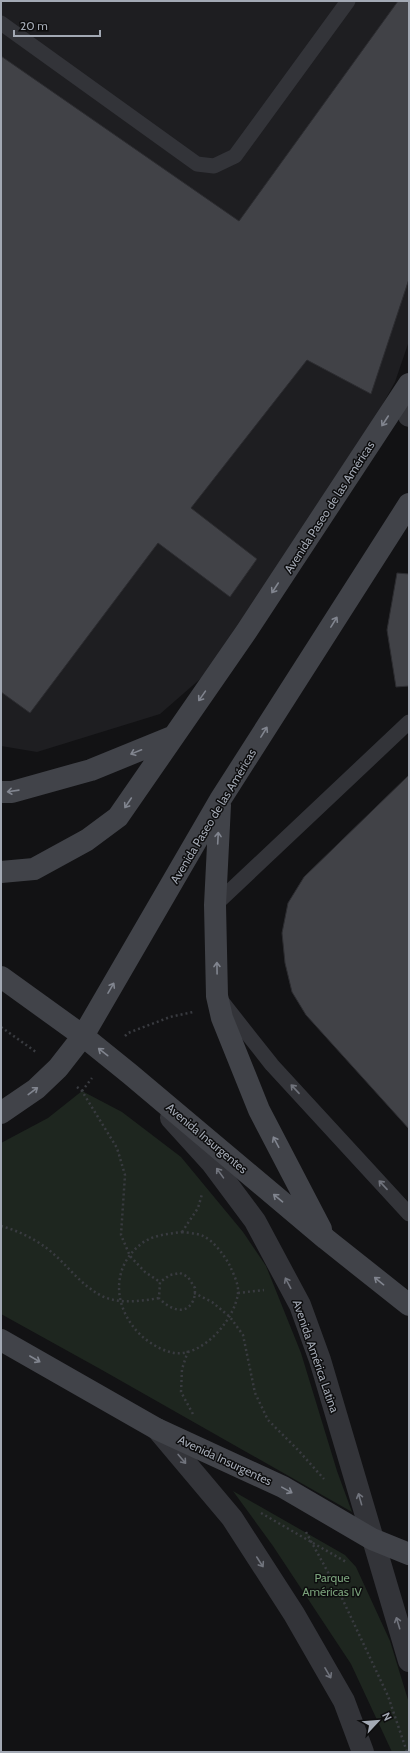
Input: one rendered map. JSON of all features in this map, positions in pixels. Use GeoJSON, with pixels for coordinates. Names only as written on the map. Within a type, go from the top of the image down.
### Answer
{"type":"FeatureCollection","features":[{"type":"Feature","properties":{"kind":"main road","name":"Avenida Paseo de las Américas"},"geometry":{"type":"LineString","coordinates":[[1,872],[34,869],[87,840],[118,817],[246,632],[408,386]]}},
{"type":"Feature","properties":{"kind":"main road","name":"Avenida Paseo de las Américas"},"geometry":{"type":"LineString","coordinates":[[1,1113],[36,1089],[58,1068],[83,1036],[220,800],[409,504]]}},
{"type":"Feature","properties":{"kind":"main road"},"geometry":{"type":"LineString","coordinates":[[1,792],[12,792],[91,770],[172,737]]}},
{"type":"Feature","properties":{"kind":"main road"},"geometry":{"type":"LineString","coordinates":[[220,800],[215,905],[218,1000],[222,1018],[259,1110],[326,1239]]}},
{"type":"Feature","properties":{"kind":"main road","name":"Avenida Insurgentes"},"geometry":{"type":"LineString","coordinates":[[1,977],[83,1036],[326,1239],[409,1305]]}},
{"type":"Feature","properties":{"kind":"main road","name":"Avenida Insurgentes"},"geometry":{"type":"LineString","coordinates":[[1,1340],[157,1429],[282,1487],[372,1539],[409,1554]]}},
{"type":"Feature","properties":{"kind":"street"},"geometry":{"type":"LineString","coordinates":[[408,386],[409,416]]}},
{"type":"Feature","properties":{"kind":"street","name":"Avenida América Latina"},"geometry":{"type":"LineString","coordinates":[[130,1074],[211,1162],[255,1221],[300,1305],[320,1360],[409,1661]]}},
{"type":"Feature","properties":{"kind":"street"},"geometry":{"type":"LineString","coordinates":[[157,1429],[232,1518],[294,1614],[344,1701],[363,1752]]}},
{"type":"Feature","properties":{"kind":"lane"},"geometry":{"type":"LineString","coordinates":[[1,23],[197,164],[214,166],[235,156],[348,1]]}},
{"type":"Feature","properties":{"kind":"lane"},"geometry":{"type":"LineString","coordinates":[[215,905],[409,722]]}},
{"type":"Feature","properties":{"kind":"lane"},"geometry":{"type":"LineString","coordinates":[[218,1000],[272,1064],[409,1214]]}},
{"type":"Feature","properties":{"kind":"path"},"geometry":{"type":"LineString","coordinates":[[82,1092],[128,1033],[218,1000]]}},
{"type":"Feature","properties":{"kind":"path"},"geometry":{"type":"LineString","coordinates":[[1,1027],[58,1068],[82,1092],[117,1148],[125,1175],[121,1235],[130,1256],[145,1272],[160,1282]]}},
{"type":"Feature","properties":{"kind":"path"},"geometry":{"type":"LineString","coordinates":[[182,1232],[198,1208],[211,1162]]}},
{"type":"Feature","properties":{"kind":"path"},"geometry":{"type":"LineString","coordinates":[[1,1226],[12,1229],[46,1247],[77,1278],[105,1297],[136,1302],[159,1298]]}},
{"type":"Feature","properties":{"kind":"path"},"geometry":{"type":"LineString","coordinates":[[182,1232],[202,1236],[220,1250],[235,1277],[238,1292],[230,1317],[216,1335],[194,1350],[175,1353],[154,1345],[138,1333],[125,1315],[120,1300],[118,1287],[121,1272],[130,1256],[142,1244],[161,1235],[182,1232]]}},
{"type":"Feature","properties":{"kind":"path"},"geometry":{"type":"LineString","coordinates":[[180,1273],[188,1277],[195,1288],[193,1301],[185,1308],[174,1310],[165,1305],[159,1298],[160,1282],[170,1275],[180,1273]]}},
{"type":"Feature","properties":{"kind":"path"},"geometry":{"type":"LineString","coordinates":[[194,1293],[212,1302],[230,1317],[243,1335],[255,1393],[268,1420],[328,1483]]}},
{"type":"Feature","properties":{"kind":"path"},"geometry":{"type":"LineString","coordinates":[[188,1351],[182,1369],[181,1392],[196,1420]]}},
{"type":"Feature","properties":{"kind":"path"},"geometry":{"type":"LineString","coordinates":[[258,1511],[346,1562]]}},
{"type":"Feature","properties":{"kind":"path"},"geometry":{"type":"LineString","coordinates":[[304,1528],[341,1596],[388,1696],[407,1752]]}},
{"type":"Feature","properties":{"kind":"shaded area"},"geometry":{"type":"Polygon","coordinates":[[[1,1],[409,1],[409,341],[395,382],[261,626],[160,714],[37,752],[1,746],[1,1]]]}},
{"type":"Feature","properties":{"kind":"green space"},"geometry":{"type":"Polygon","coordinates":[[[82,1091],[122,1112],[181,1157],[243,1232],[266,1266],[301,1353],[337,1471],[352,1512],[1,1314],[1,1143],[48,1118],[82,1091]]]}},
{"type":"Feature","properties":{"kind":"green space","name":"Parque Américas IV"},"geometry":{"type":"Polygon","coordinates":[[[233,1491],[345,1555],[356,1567],[390,1641],[409,1703],[409,1752],[392,1752],[351,1664],[273,1546],[233,1491]]]}},
{"type":"Feature","properties":{"kind":"building"},"geometry":{"type":"Polygon","coordinates":[[[398,1],[409,1],[409,279],[371,394],[307,360],[191,508],[257,559],[230,597],[158,543],[30,713],[1,692],[1,56],[239,221],[398,1]]]}},
{"type":"Feature","properties":{"kind":"building"},"geometry":{"type":"Polygon","coordinates":[[[397,573],[409,574],[409,686],[396,687],[387,630],[397,573]]]}},
{"type":"Feature","properties":{"kind":"building"},"geometry":{"type":"Polygon","coordinates":[[[409,775],[409,1129],[306,1015],[292,992],[285,963],[282,933],[288,903],[304,877],[409,775]]]}}]}
